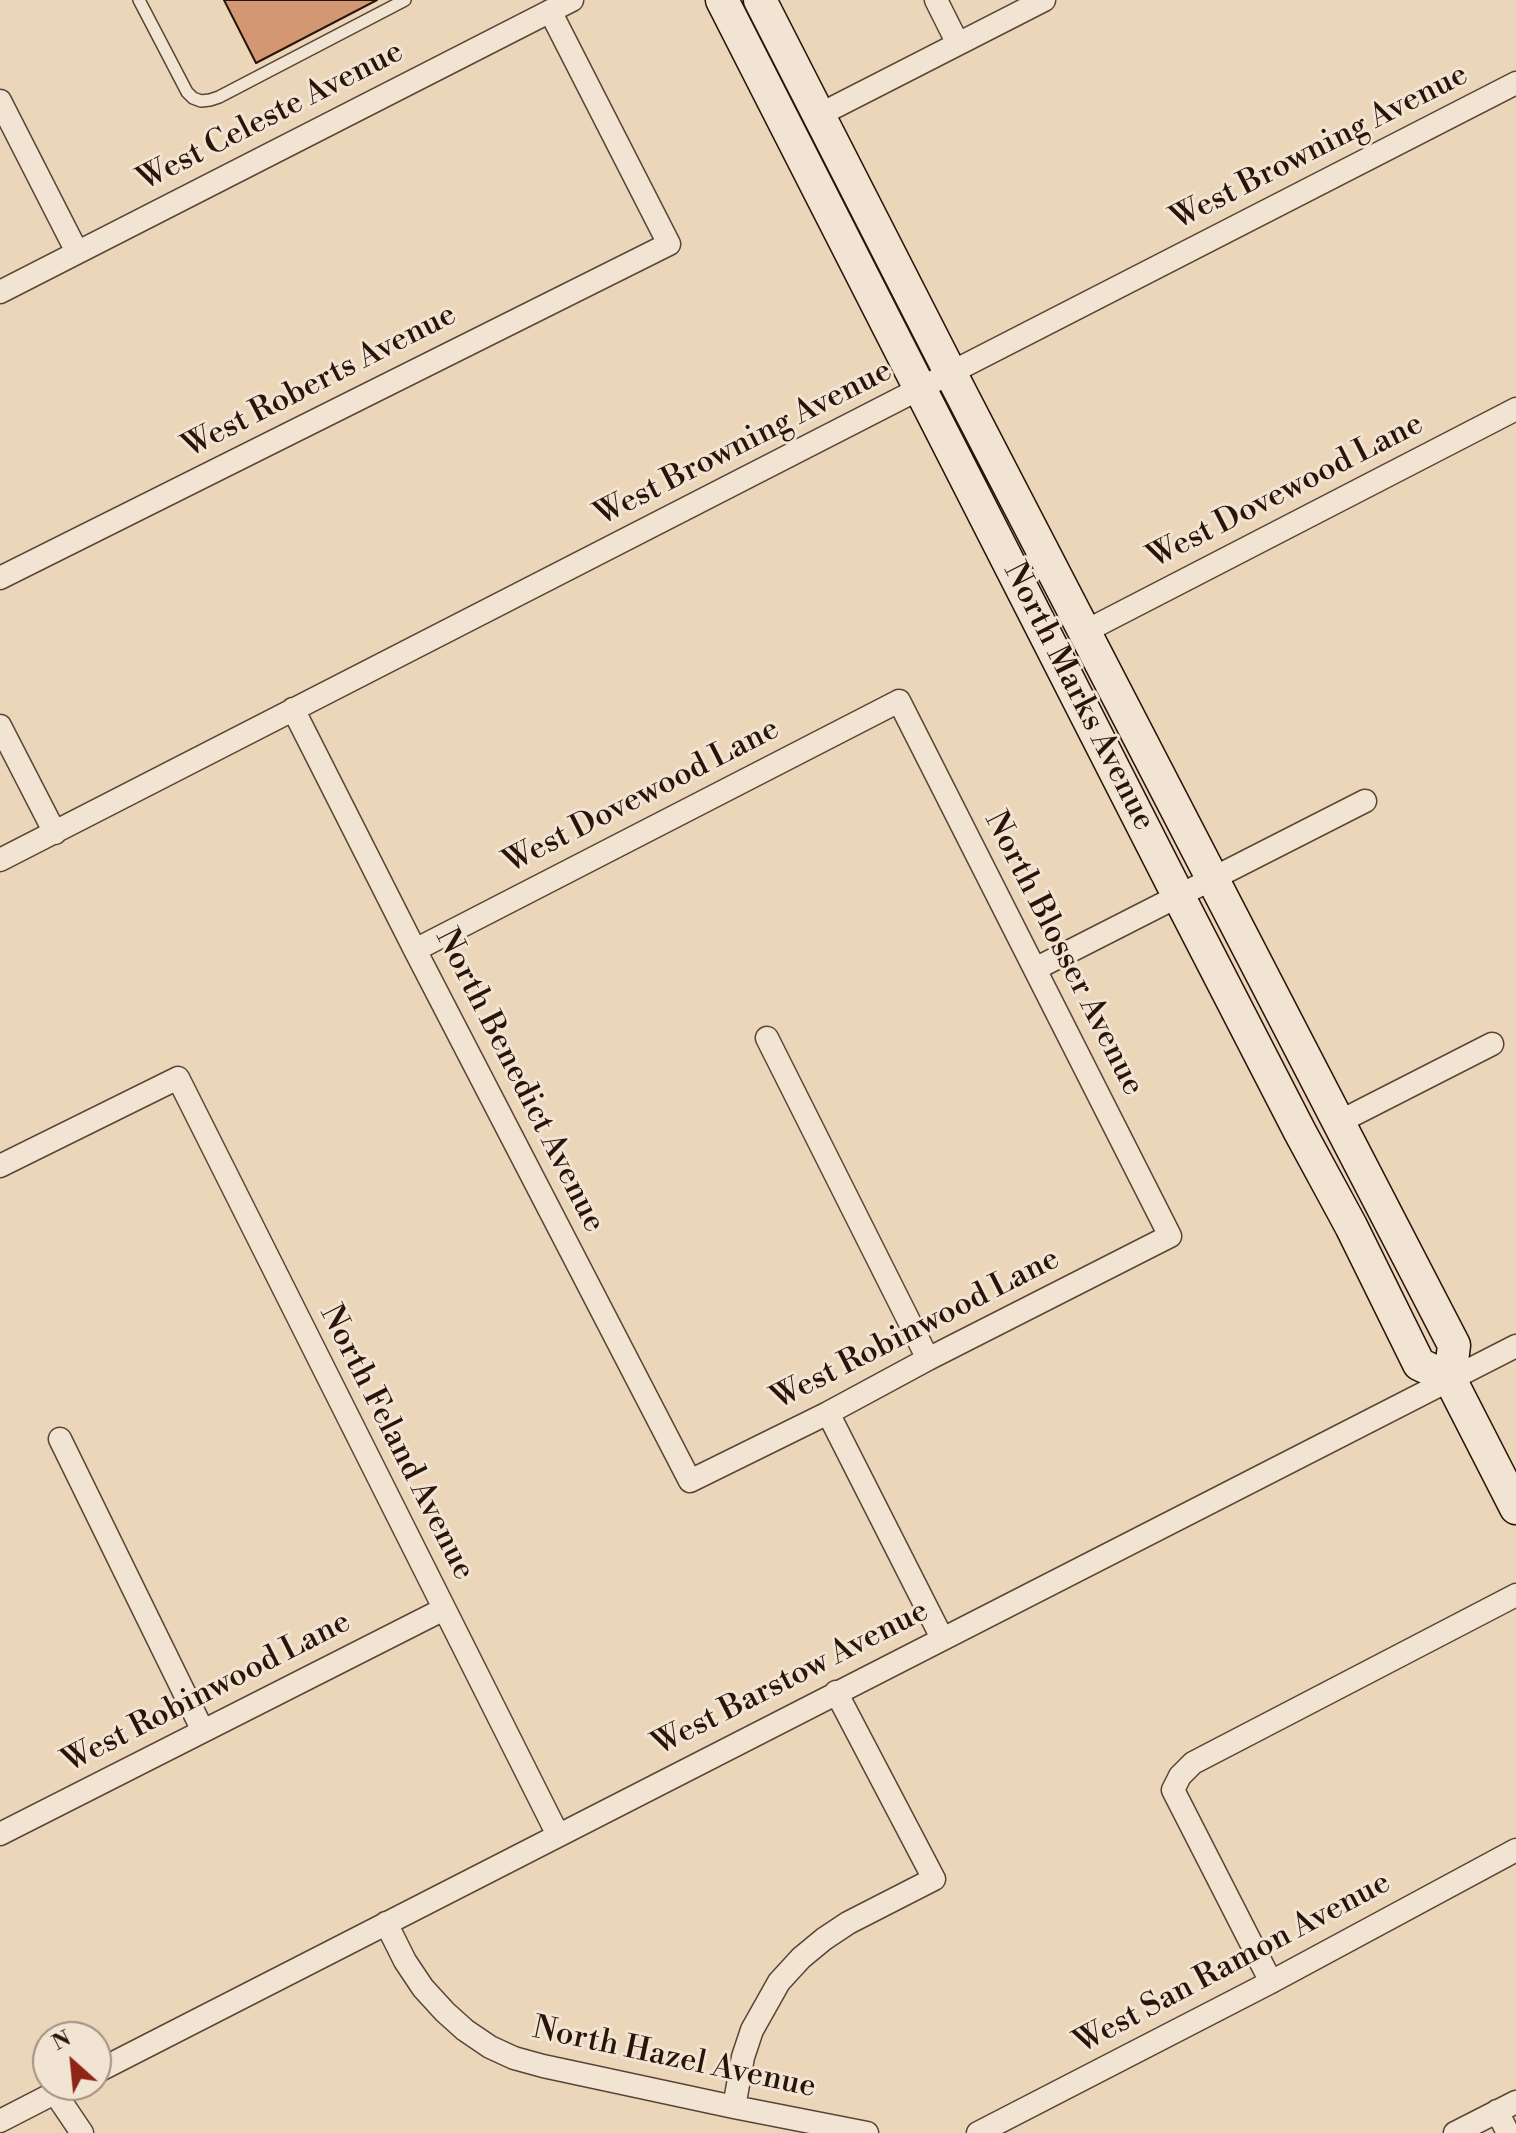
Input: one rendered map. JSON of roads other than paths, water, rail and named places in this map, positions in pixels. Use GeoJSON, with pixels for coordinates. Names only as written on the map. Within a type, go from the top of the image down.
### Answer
{"type":"FeatureCollection","features":[{"type":"Feature","properties":{"kind":"main road","name":"North Marks Avenue"},"geometry":{"type":"LineString","coordinates":[[722,0],[1419,1364],[1450,1379]]}},
{"type":"Feature","properties":{"kind":"main road"},"geometry":{"type":"LineString","coordinates":[[743,0],[754,22],[778,36]]}},
{"type":"Feature","properties":{"kind":"main road","name":"North Marks Avenue"},"geometry":{"type":"LineString","coordinates":[[760,0],[1454,1345],[1450,1379],[1516,1508]]}},
{"type":"Feature","properties":{"kind":"street","name":"West Celeste Avenue"},"geometry":{"type":"LineString","coordinates":[[0,292],[572,0]]}},
{"type":"Feature","properties":{"kind":"street"},"geometry":{"type":"LineString","coordinates":[[936,0],[958,44]]}},
{"type":"Feature","properties":{"kind":"street"},"geometry":{"type":"LineString","coordinates":[[819,115],[1044,0]]}},
{"type":"Feature","properties":{"kind":"street","name":"West Roberts Avenue"},"geometry":{"type":"LineString","coordinates":[[0,578],[669,244],[550,11]]}},
{"type":"Feature","properties":{"kind":"street","name":"West Browning Avenue"},"geometry":{"type":"LineString","coordinates":[[0,860],[1516,83]]}},
{"type":"Feature","properties":{"kind":"street"},"geometry":{"type":"LineString","coordinates":[[0,101],[77,252]]}},
{"type":"Feature","properties":{"kind":"street","name":"West Dovewood Lane"},"geometry":{"type":"LineString","coordinates":[[1086,631],[1516,409]]}},
{"type":"Feature","properties":{"kind":"street","name":"West Dovewood Lane"},"geometry":{"type":"LineString","coordinates":[[415,950],[899,701]]}},
{"type":"Feature","properties":{"kind":"street","name":"North Blosser Avenue"},"geometry":{"type":"LineString","coordinates":[[899,701],[1170,1236]]}},
{"type":"Feature","properties":{"kind":"street","name":"North Benedict Avenue"},"geometry":{"type":"LineString","coordinates":[[293,709],[690,1481]]}},
{"type":"Feature","properties":{"kind":"street"},"geometry":{"type":"LineString","coordinates":[[0,726],[55,833]]}},
{"type":"Feature","properties":{"kind":"street"},"geometry":{"type":"LineString","coordinates":[[1035,969],[1365,801]]}},
{"type":"Feature","properties":{"kind":"street"},"geometry":{"type":"LineString","coordinates":[[767,1038],[928,1359]]}},
{"type":"Feature","properties":{"kind":"street"},"geometry":{"type":"LineString","coordinates":[[1339,1122],[1492,1044]]}},
{"type":"Feature","properties":{"kind":"street","name":"North Feland Avenue"},"geometry":{"type":"LineString","coordinates":[[0,1166],[178,1078],[558,1835]]}},
{"type":"Feature","properties":{"kind":"street","name":"West Robinwood Lane"},"geometry":{"type":"LineString","coordinates":[[690,1481],[1170,1236]]}},
{"type":"Feature","properties":{"kind":"street","name":"West Barstow Avenue"},"geometry":{"type":"LineString","coordinates":[[112,2064],[1516,1346]]}},
{"type":"Feature","properties":{"kind":"street"},"geometry":{"type":"LineString","coordinates":[[828,1413],[942,1638]]}},
{"type":"Feature","properties":{"kind":"street"},"geometry":{"type":"LineString","coordinates":[[60,1439],[203,1731]]}},
{"type":"Feature","properties":{"kind":"street"},"geometry":{"type":"LineString","coordinates":[[1271,1982],[1173,1790],[1180,1776],[1193,1763],[1516,1595]]}},
{"type":"Feature","properties":{"kind":"street","name":"West Robinwood Lane"},"geometry":{"type":"LineString","coordinates":[[0,1834],[444,1609]]}},
{"type":"Feature","properties":{"kind":"street"},"geometry":{"type":"LineString","coordinates":[[734,2107],[743,2057],[752,2030],[779,1982],[801,1958],[848,1923],[934,1879],[836,1692]]}},
{"type":"Feature","properties":{"kind":"street","name":"West San Ramon Avenue"},"geometry":{"type":"LineString","coordinates":[[979,2133],[1271,1982],[1516,1850]]}},
{"type":"Feature","properties":{"kind":"street","name":"North Hazel Avenue"},"geometry":{"type":"LineString","coordinates":[[386,1923],[423,1988],[445,2012],[490,2047],[514,2058],[867,2133]]}},
{"type":"Feature","properties":{"kind":"street"},"geometry":{"type":"LineString","coordinates":[[0,2121],[39,2101]]}},
{"type":"Feature","properties":{"kind":"street"},"geometry":{"type":"LineString","coordinates":[[68,2101],[82,2133]]}},
{"type":"Feature","properties":{"kind":"street"},"geometry":{"type":"LineString","coordinates":[[1455,2133],[1506,2107],[1508,2133]]}},
{"type":"Feature","properties":{"kind":"lane"},"geometry":{"type":"LineString","coordinates":[[139,0],[187,92],[201,101],[219,97],[405,0]]}}]}
